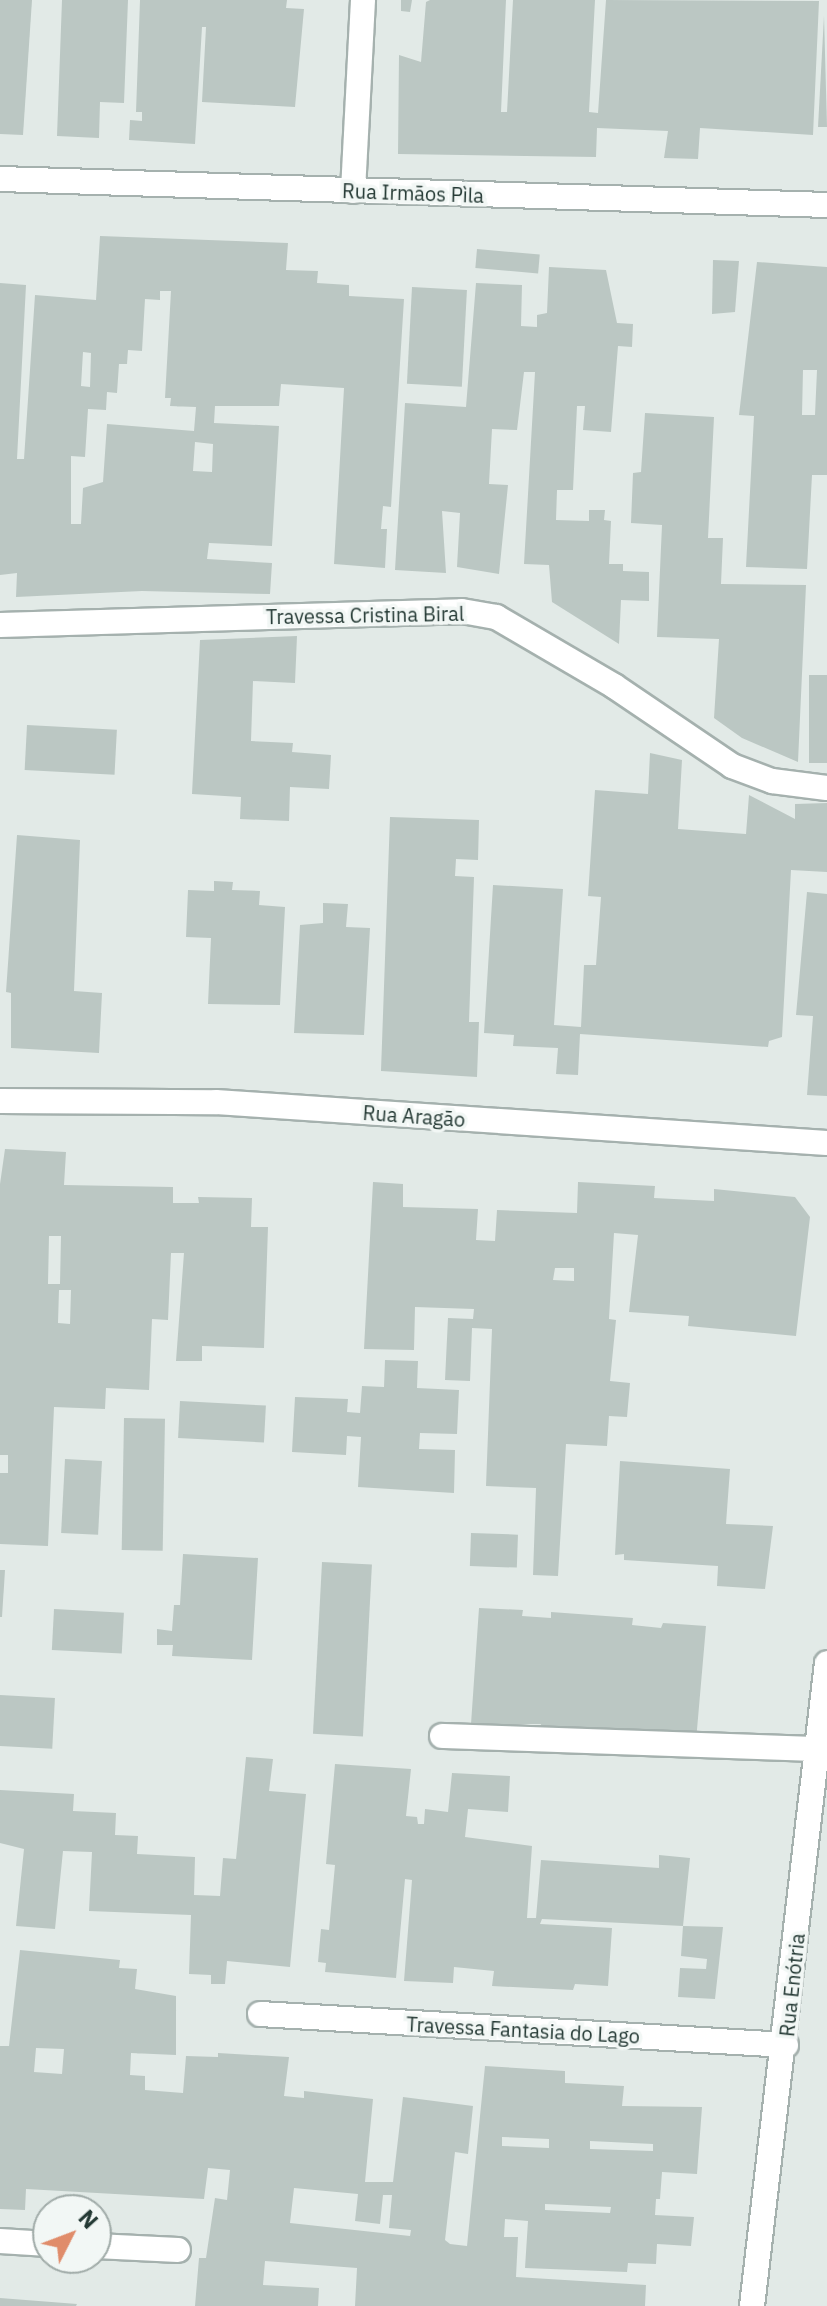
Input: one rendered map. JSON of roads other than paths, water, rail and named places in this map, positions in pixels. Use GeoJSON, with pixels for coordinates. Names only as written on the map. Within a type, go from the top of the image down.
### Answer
{"type":"FeatureCollection","features":[{"type":"Feature","properties":{"kind":"street"},"geometry":{"type":"LineString","coordinates":[[353,191],[363,0]]}},
{"type":"Feature","properties":{"kind":"street","name":"Rua Irmãos Pìla"},"geometry":{"type":"LineString","coordinates":[[0,179],[827,205]]}},
{"type":"Feature","properties":{"kind":"street","name":"Travessa Cristina Biral"},"geometry":{"type":"LineString","coordinates":[[0,625],[462,611],[496,617],[614,686],[732,766],[772,781],[827,788]]}},
{"type":"Feature","properties":{"kind":"street","name":"Rua Aragão"},"geometry":{"type":"LineString","coordinates":[[0,1101],[216,1102],[827,1143]]}},
{"type":"Feature","properties":{"kind":"street","name":"Rua Enótria"},"geometry":{"type":"LineString","coordinates":[[752,2306],[786,2045],[827,1663]]}},
{"type":"Feature","properties":{"kind":"street"},"geometry":{"type":"LineString","coordinates":[[442,1736],[817,1749]]}},
{"type":"Feature","properties":{"kind":"street","name":"Travessa Fantasia do Lago"},"geometry":{"type":"LineString","coordinates":[[260,2014],[786,2045]]}},
{"type":"Feature","properties":{"kind":"street"},"geometry":{"type":"LineString","coordinates":[[0,2241],[32,2243]]}},
{"type":"Feature","properties":{"kind":"street"},"geometry":{"type":"LineString","coordinates":[[112,2247],[178,2250]]}}]}
